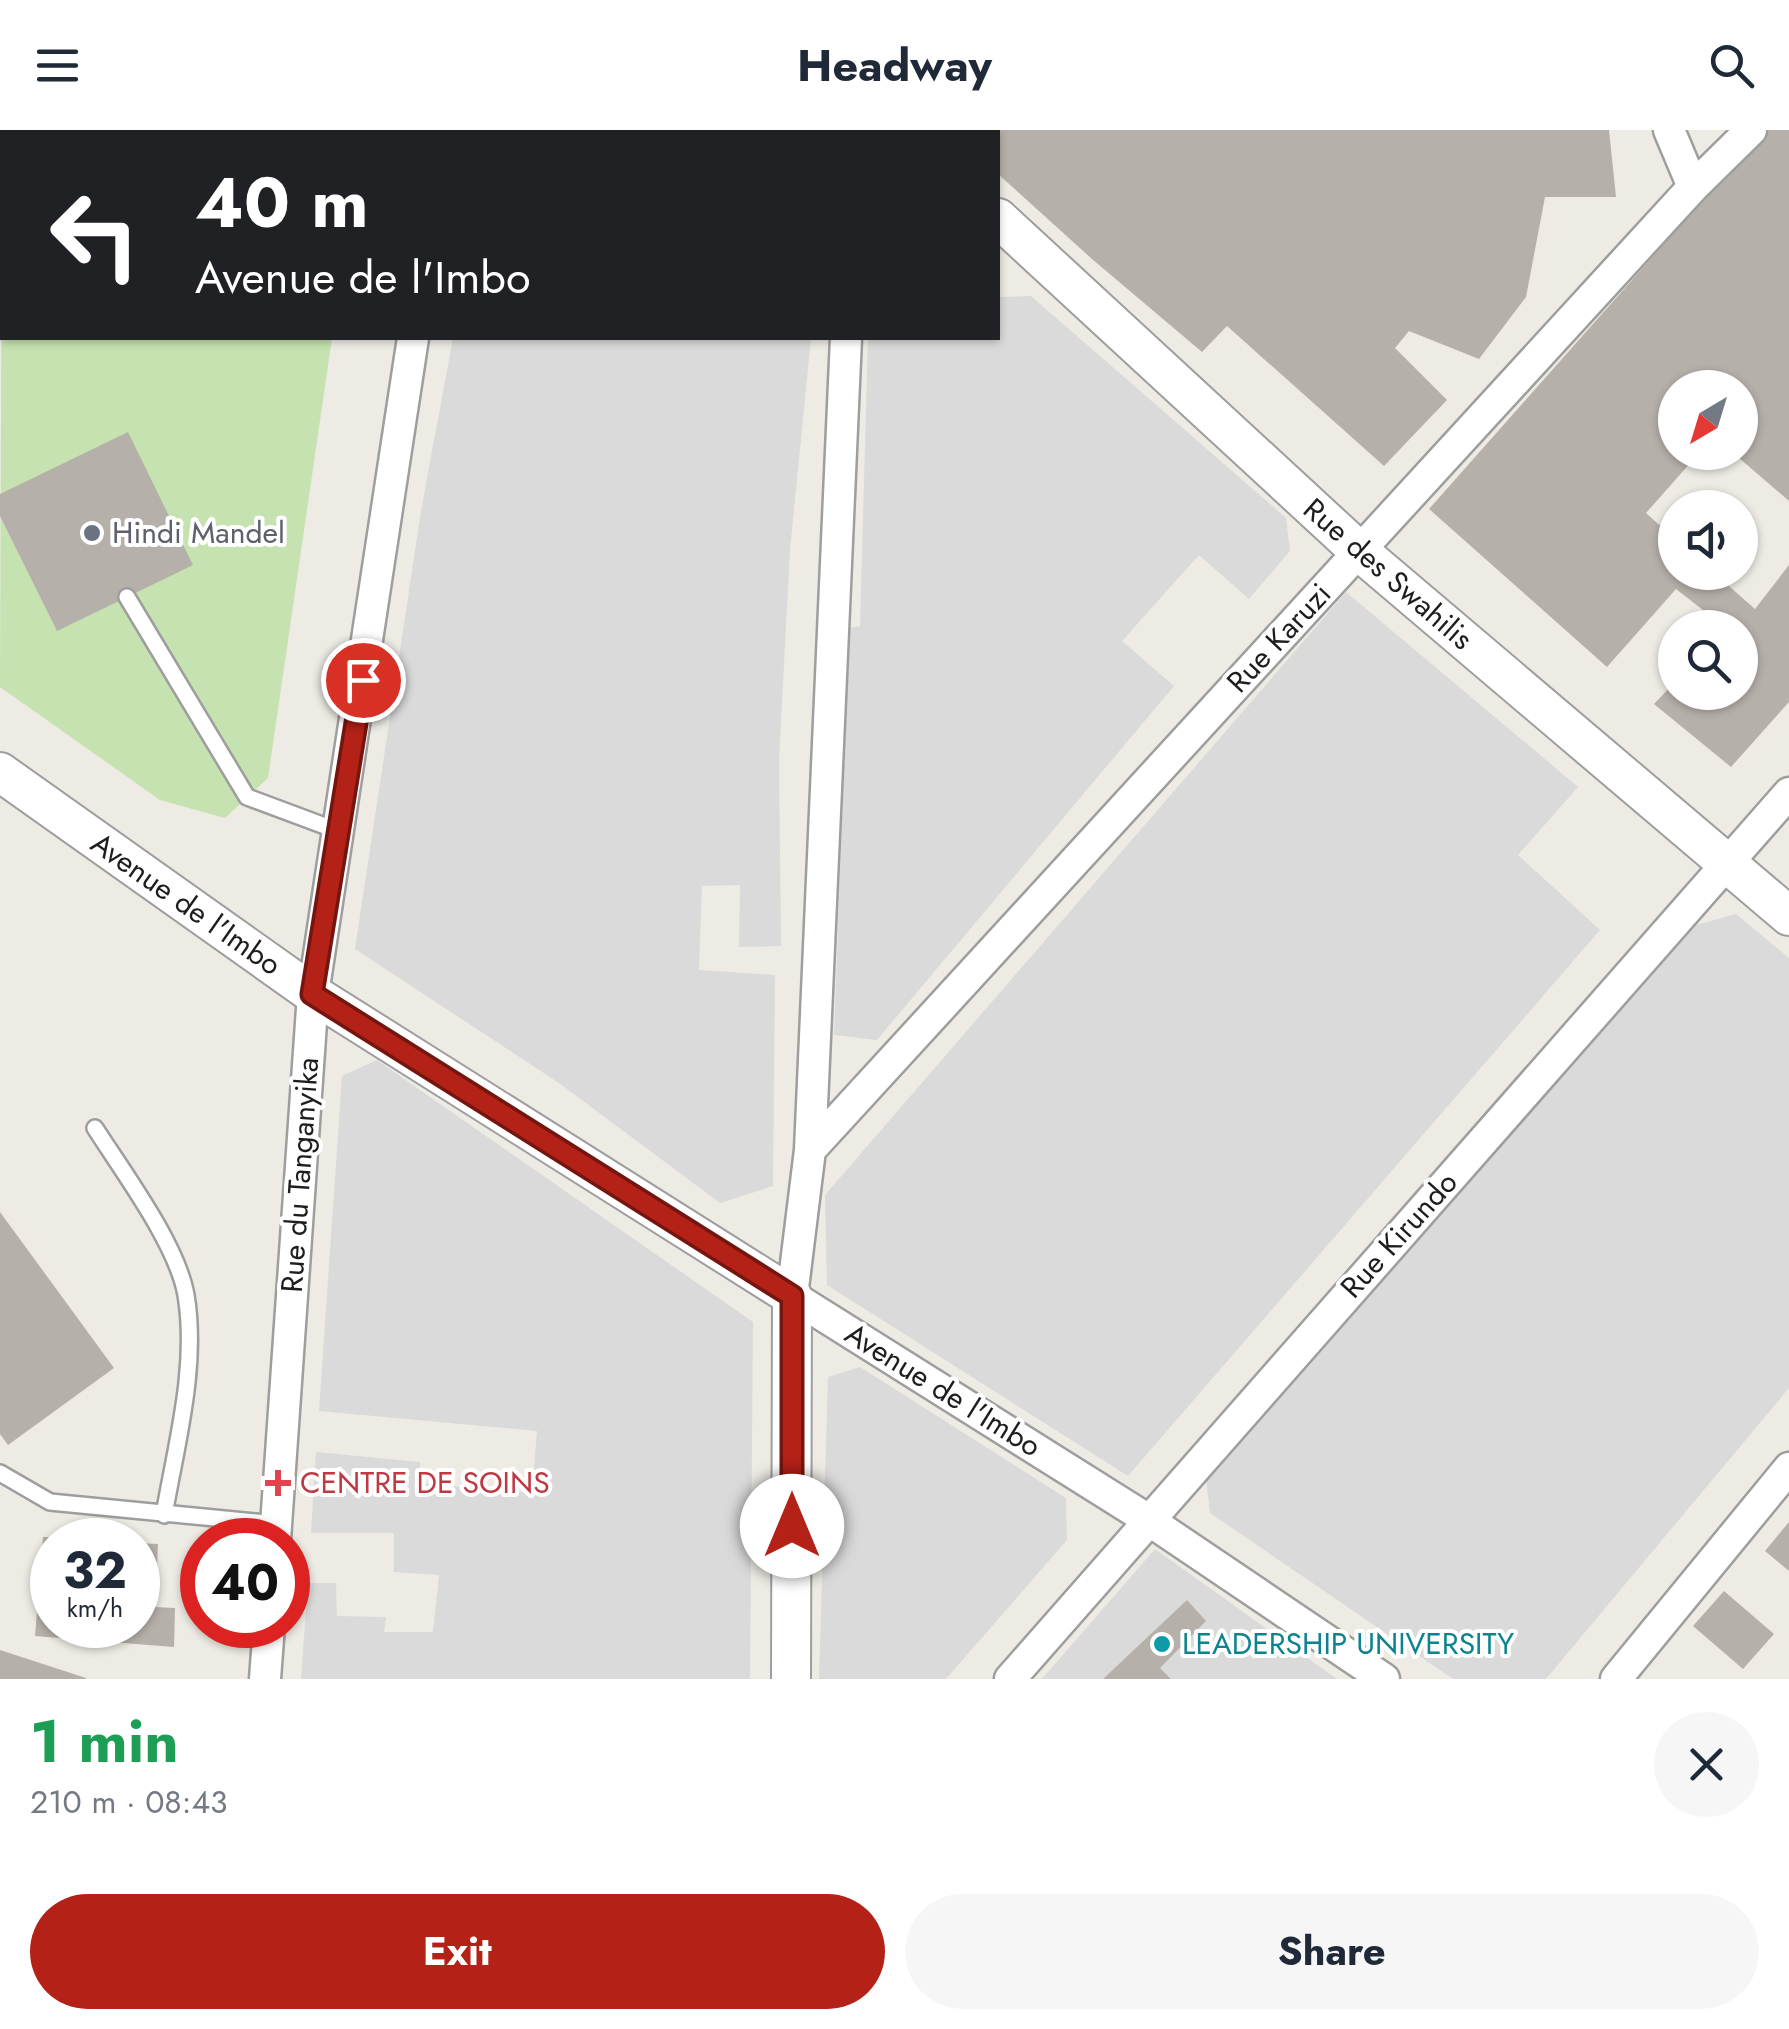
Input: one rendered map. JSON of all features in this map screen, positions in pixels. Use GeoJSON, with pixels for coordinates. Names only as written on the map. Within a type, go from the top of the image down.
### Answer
{"type":"FeatureCollection","features":[{"type":"Feature","properties":{"kind":"street"},"geometry":{"type":"LineString","coordinates":[[1670,130],[1692,187]]}},
{"type":"Feature","properties":{"kind":"street","name":"Rue Karuzi"},"geometry":{"type":"LineString","coordinates":[[810,1150],[1692,187],[1751,130]]}},
{"type":"Feature","properties":{"kind":"street","name":"Rue des Swahilis"},"geometry":{"type":"LineString","coordinates":[[1000,220],[1358,551],[1789,916]]}},
{"type":"Feature","properties":{"kind":"street","name":"Rue du Tanganyika"},"geometry":{"type":"LineString","coordinates":[[276,1518],[312,994],[340,832],[413,340]]}},
{"type":"Feature","properties":{"kind":"street"},"geometry":{"type":"LineString","coordinates":[[791,1679],[792,1296],[810,1150],[846,340]]}},
{"type":"Feature","properties":{"kind":"street","name":"Avenue de l'Imbo"},"geometry":{"type":"LineString","coordinates":[[0,772],[312,994],[1147,1519],[1384,1679]]}},
{"type":"Feature","properties":{"kind":"street","name":"Rue Kirundo"},"geometry":{"type":"LineString","coordinates":[[1010,1679],[1789,793]]}},
{"type":"Feature","properties":{"kind":"street"},"geometry":{"type":"LineString","coordinates":[[1616,1679],[1789,1468]]}},
{"type":"Feature","properties":{"kind":"street"},"geometry":{"type":"LineString","coordinates":[[265,1679],[267,1648]]}},
{"type":"Feature","properties":{"kind":"lane"},"geometry":{"type":"LineString","coordinates":[[127,596],[248,797],[340,832]]}},
{"type":"Feature","properties":{"kind":"lane"},"geometry":{"type":"LineString","coordinates":[[95,1128],[158,1229],[186,1294],[187,1384],[164,1515]]}},
{"type":"Feature","properties":{"kind":"lane"},"geometry":{"type":"LineString","coordinates":[[0,1473],[50,1502],[184,1518]]}},
{"type":"Feature","properties":{"kind":"shaded area"},"geometry":{"type":"Polygon","coordinates":[[[1031,296],[1286,518],[1290,551],[1249,599],[1199,555],[1122,641],[1174,686],[877,1040],[834,1035],[849,628],[860,626],[868,340],[1000,340],[1000,297],[1031,296]]]}},
{"type":"Feature","properties":{"kind":"shaded area"},"geometry":{"type":"Polygon","coordinates":[[[453,340],[811,340],[790,550],[779,759],[781,946],[739,947],[740,885],[702,886],[699,970],[775,975],[773,1186],[720,1203],[559,1083],[355,949],[421,511],[453,340]]]}},
{"type":"Feature","properties":{"kind":"shaded area"},"geometry":{"type":"Polygon","coordinates":[[[1346,592],[1578,787],[1518,855],[1600,930],[1128,1476],[827,1285],[825,1195],[1346,592]]]}},
{"type":"Feature","properties":{"kind":"shaded area"},"geometry":{"type":"Polygon","coordinates":[[[1736,914],[1789,958],[1789,1388],[1546,1679],[1453,1679],[1210,1513],[1206,1479],[1696,925],[1736,914]]]}},
{"type":"Feature","properties":{"kind":"shaded area"},"geometry":{"type":"Polygon","coordinates":[[[377,1060],[753,1322],[750,1679],[301,1679],[303,1648],[310,1648],[310,1583],[336,1583],[337,1616],[386,1617],[384,1632],[433,1632],[439,1575],[394,1572],[394,1533],[311,1533],[316,1452],[420,1462],[419,1483],[532,1493],[537,1431],[319,1411],[342,1076],[377,1060]]]}},
{"type":"Feature","properties":{"kind":"shaded area"},"geometry":{"type":"Polygon","coordinates":[[[860,1367],[1066,1498],[1067,1540],[946,1679],[819,1679],[828,1377],[860,1367]]]}},
{"type":"Feature","properties":{"kind":"shaded area"},"geometry":{"type":"Polygon","coordinates":[[[1155,1549],[1337,1679],[1042,1679],[1155,1549]]]}},
{"type":"Feature","properties":{"kind":"green space"},"geometry":{"type":"Polygon","coordinates":[[[1,340],[332,340],[268,778],[225,818],[160,800],[0,687],[1,340]]]}},
{"type":"Feature","properties":{"kind":"building"},"geometry":{"type":"Polygon","coordinates":[[[1000,130],[1609,130],[1616,197],[1545,197],[1526,297],[1479,359],[1409,331],[1395,348],[1447,400],[1384,466],[1227,326],[1202,352],[1000,176],[1000,130]]]}},
{"type":"Feature","properties":{"kind":"building"},"geometry":{"type":"Polygon","coordinates":[[[1765,130],[1789,130],[1789,501],[1753,470],[1758,470],[1758,370],[1658,370],[1658,470],[1684,470],[1666,490],[1658,490],[1658,499],[1646,513],[1658,524],[1658,590],[1675,590],[1607,667],[1429,509],[1765,130]]]}},
{"type":"Feature","properties":{"kind":"building"},"geometry":{"type":"Polygon","coordinates":[[[128,432],[193,565],[57,631],[0,516],[0,494],[128,432]]]}},
{"type":"Feature","properties":{"kind":"building"},"geometry":{"type":"Polygon","coordinates":[[[1789,565],[1789,702],[1731,767],[1661,710],[1758,710],[1758,610],[1703,610],[1677,590],[1733,590],[1755,609],[1789,565]]]}},
{"type":"Feature","properties":{"kind":"building"},"geometry":{"type":"Polygon","coordinates":[[[0,1212],[114,1368],[8,1445],[0,1434],[0,1212]]]}},
{"type":"Feature","properties":{"kind":"building"},"geometry":{"type":"Polygon","coordinates":[[[1789,1522],[1789,1571],[1765,1551],[1789,1522]]]}},
{"type":"Feature","properties":{"kind":"building"},"geometry":{"type":"Polygon","coordinates":[[[1724,1591],[1774,1634],[1743,1669],[1693,1626],[1724,1591]]]}},
{"type":"Feature","properties":{"kind":"building","name":"LEADERSHIP UNIVERSITY"},"geometry":{"type":"Polygon","coordinates":[[[1187,1600],[1206,1621],[1160,1668],[1171,1679],[1103,1679],[1187,1600]]]}},
{"type":"Feature","properties":{"kind":"building"},"geometry":{"type":"Polygon","coordinates":[[[160,1607],[175,1608],[174,1647],[160,1646],[160,1607]]]}},
{"type":"Feature","properties":{"kind":"building"},"geometry":{"type":"Polygon","coordinates":[[[0,1650],[86,1678],[86,1679],[0,1679],[0,1650]]]}},
{"type":"Feature","properties":{"kind":"place","name":"Hindi Mandel"},"geometry":{"type":"Point","coordinates":[92,533]}},
{"type":"Feature","properties":{"kind":"place","name":"CENTRE DE SOINS"},"geometry":{"type":"Point","coordinates":[278,1483]}},
{"type":"Feature","properties":{"kind":"place","name":"LEADERSHIP UNIVERSITY"},"geometry":{"type":"Point","coordinates":[1162,1644]}},
{"type":"Feature","properties":{"kind":"route"},"geometry":{"type":"LineString","coordinates":[[363,680],[312,994],[792,1296],[792,1526]]}}]}
